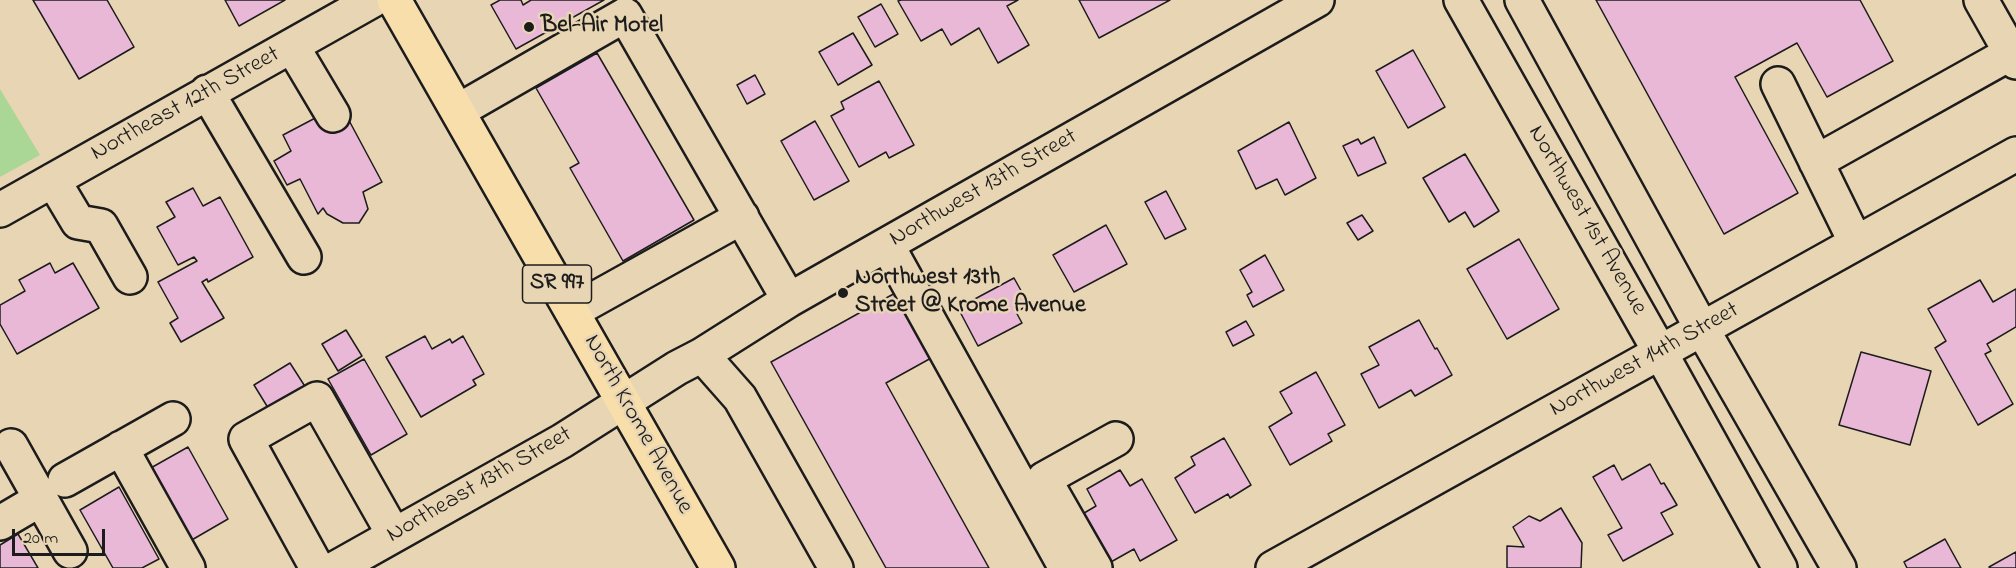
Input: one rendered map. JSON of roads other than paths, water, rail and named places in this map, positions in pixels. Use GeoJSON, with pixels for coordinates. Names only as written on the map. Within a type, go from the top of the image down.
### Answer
{"type":"FeatureCollection","features":[{"type":"Feature","properties":{"kind":"highway","name":"North Krome Avenue"},"geometry":{"type":"LineString","coordinates":[[394,0],[718,568]]}},
{"type":"Feature","properties":{"kind":"street","name":"Northeast 12th Street"},"geometry":{"type":"LineString","coordinates":[[0,210],[373,0]]}},
{"type":"Feature","properties":{"kind":"street","name":"Northwest 13th Street"},"geometry":{"type":"LineString","coordinates":[[623,401],[789,300],[1317,0]]}},
{"type":"Feature","properties":{"kind":"street","name":"Northwest 1st Avenue"},"geometry":{"type":"LineString","coordinates":[[1461,0],[1780,568]]}},
{"type":"Feature","properties":{"kind":"street","name":"Northwest 1st Avenue"},"geometry":{"type":"LineString","coordinates":[[1522,0],[1702,329],[1839,568]]}},
{"type":"Feature","properties":{"kind":"street"},"geometry":{"type":"LineString","coordinates":[[1816,162],[2013,58],[1981,0]]}},
{"type":"Feature","properties":{"kind":"street"},"geometry":{"type":"LineString","coordinates":[[458,111],[625,15],[789,300]]}},
{"type":"Feature","properties":{"kind":"street"},"geometry":{"type":"LineString","coordinates":[[292,46],[333,115]]}},
{"type":"Feature","properties":{"kind":"street"},"geometry":{"type":"LineString","coordinates":[[1778,84],[1856,243]]}},
{"type":"Feature","properties":{"kind":"street"},"geometry":{"type":"LineString","coordinates":[[207,93],[304,257]]}},
{"type":"Feature","properties":{"kind":"street","name":"Northwest 14th Street"},"geometry":{"type":"LineString","coordinates":[[1274,568],[2016,154]]}},
{"type":"Feature","properties":{"kind":"street"},"geometry":{"type":"LineString","coordinates":[[53,180],[78,222],[101,226],[130,277]]}},
{"type":"Feature","properties":{"kind":"street"},"geometry":{"type":"LineString","coordinates":[[573,311],[742,217]]}},
{"type":"Feature","properties":{"kind":"street"},"geometry":{"type":"LineString","coordinates":[[887,244],[1066,568]]}},
{"type":"Feature","properties":{"kind":"street"},"geometry":{"type":"LineString","coordinates":[[702,355],[740,398],[836,568]]}},
{"type":"Feature","properties":{"kind":"street"},"geometry":{"type":"LineString","coordinates":[[317,568],[246,439],[317,399],[394,535]]}},
{"type":"Feature","properties":{"kind":"street","name":"Northeast 13th Street"},"geometry":{"type":"LineString","coordinates":[[357,563],[394,535],[562,441],[623,401]]}},
{"type":"Feature","properties":{"kind":"street"},"geometry":{"type":"LineString","coordinates":[[0,523],[172,419]]}},
{"type":"Feature","properties":{"kind":"street"},"geometry":{"type":"LineString","coordinates":[[1095,568],[1044,479],[1116,439]]}},
{"type":"Feature","properties":{"kind":"street"},"geometry":{"type":"LineString","coordinates":[[11,446],[53,490],[70,551]]}},
{"type":"Feature","properties":{"kind":"street"},"geometry":{"type":"LineString","coordinates":[[121,448],[188,568]]}},
{"type":"Feature","properties":{"kind":"place","name":"Bel-Air Motel"},"geometry":{"type":"Point","coordinates":[529,27]}},
{"type":"Feature","properties":{"kind":"place","name":"Northwest 13th Street @ Krome Avenue"},"geometry":{"type":"Point","coordinates":[843,293]}}]}
